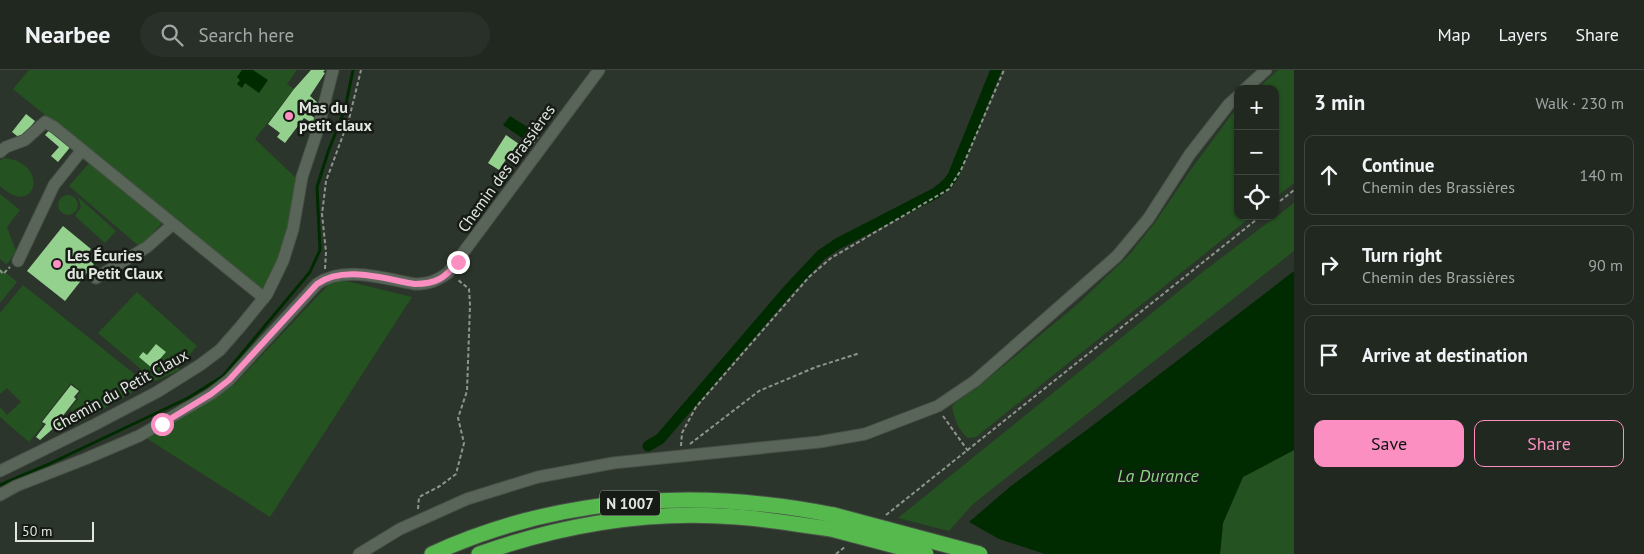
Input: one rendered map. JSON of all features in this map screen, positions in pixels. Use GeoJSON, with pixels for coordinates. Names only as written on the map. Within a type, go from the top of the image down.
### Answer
{"type":"FeatureCollection","features":[{"type":"Feature","properties":{"kind":"highway","name":"N 1007"},"geometry":{"type":"LineString","coordinates":[[432,554],[456,543],[522,522],[578,509],[662,500],[700,499],[764,504],[832,522],[980,554]]}},
{"type":"Feature","properties":{"kind":"highway","name":"N 1007"},"geometry":{"type":"LineString","coordinates":[[479,554],[506,545],[585,525],[625,519],[698,516],[832,522],[926,554]]}},
{"type":"Feature","properties":{"kind":"street","name":"Chemin du Petit Claux"},"geometry":{"type":"LineString","coordinates":[[0,471],[94,426],[157,392],[200,365],[220,350],[264,298],[283,261],[294,229],[302,177],[317,132],[333,70]]}},
{"type":"Feature","properties":{"kind":"street","name":"Chemin des Brassières"},"geometry":{"type":"LineString","coordinates":[[0,495],[16,486],[139,436],[211,394],[229,380],[317,284],[323,280],[332,276],[348,274],[415,284],[437,281],[448,273],[598,70]]}},
{"type":"Feature","properties":{"kind":"street"},"geometry":{"type":"LineString","coordinates":[[1250,85],[1266,70]]}},
{"type":"Feature","properties":{"kind":"street"},"geometry":{"type":"LineString","coordinates":[[358,554],[400,529],[467,498],[538,476],[613,463],[818,442],[865,434],[938,406],[975,381],[1117,256],[1148,218],[1190,154],[1234,100]]}},
{"type":"Feature","properties":{"kind":"street"},"geometry":{"type":"LineString","coordinates":[[0,152],[6,147],[25,140],[46,122],[264,298]]}},
{"type":"Feature","properties":{"kind":"street"},"geometry":{"type":"LineString","coordinates":[[18,261],[54,185],[82,150]]}},
{"type":"Feature","properties":{"kind":"street"},"geometry":{"type":"LineString","coordinates":[[96,278],[147,246],[172,224]]}},
{"type":"Feature","properties":{"kind":"path"},"geometry":{"type":"LineString","coordinates":[[323,280],[326,252],[322,214],[326,181],[349,119],[361,70]]}},
{"type":"Feature","properties":{"kind":"path"},"geometry":{"type":"LineString","coordinates":[[682,456],[680,445],[682,433],[696,407],[809,277],[831,258],[949,188],[961,170],[1004,70]]}},
{"type":"Feature","properties":{"kind":"path"},"geometry":{"type":"LineString","coordinates":[[1279,202],[1294,190]]}},
{"type":"Feature","properties":{"kind":"path"},"geometry":{"type":"LineString","coordinates":[[880,520],[1256,220]]}},
{"type":"Feature","properties":{"kind":"path"},"geometry":{"type":"LineString","coordinates":[[422,519],[418,510],[419,497],[440,486],[456,474],[464,443],[458,418],[467,391],[469,289],[448,273]]}},
{"type":"Feature","properties":{"kind":"path"},"geometry":{"type":"LineString","coordinates":[[682,456],[690,443],[759,392],[816,367],[860,353]]}},
{"type":"Feature","properties":{"kind":"path"},"geometry":{"type":"LineString","coordinates":[[938,406],[968,451]]}},
{"type":"Feature","properties":{"kind":"path"},"geometry":{"type":"LineString","coordinates":[[836,554],[851,543]]}},
{"type":"Feature","properties":{"kind":"shaded area"},"geometry":{"type":"Polygon","coordinates":[[[29,70],[297,70],[287,84],[294,89],[255,139],[297,179],[291,228],[265,293],[13,89],[29,70]]]}},
{"type":"Feature","properties":{"kind":"shaded area"},"geometry":{"type":"Polygon","coordinates":[[[1278,70],[1294,70],[1294,183],[1279,195],[1279,85],[1261,85],[1278,70]]]}},
{"type":"Feature","properties":{"kind":"shaded area"},"geometry":{"type":"Polygon","coordinates":[[[1234,111],[1234,220],[1247,220],[976,437],[968,438],[959,428],[956,420],[952,407],[956,402],[977,388],[1080,302],[1130,254],[1156,221],[1234,111]]]}},
{"type":"Feature","properties":{"kind":"shaded area"},"geometry":{"type":"Polygon","coordinates":[[[4,158],[19,162],[28,169],[33,178],[33,186],[30,193],[23,197],[13,195],[0,186],[0,161],[4,158]]]}},
{"type":"Feature","properties":{"kind":"shaded area"},"geometry":{"type":"Polygon","coordinates":[[[90,162],[162,223],[140,247],[69,186],[90,162]]]}},
{"type":"Feature","properties":{"kind":"shaded area"},"geometry":{"type":"Polygon","coordinates":[[[0,194],[20,210],[7,227],[16,251],[6,264],[0,259],[0,194]]]}},
{"type":"Feature","properties":{"kind":"shaded area"},"geometry":{"type":"Polygon","coordinates":[[[64,195],[72,195],[78,201],[78,209],[72,215],[64,215],[58,209],[58,201],[64,195]]]}},
{"type":"Feature","properties":{"kind":"shaded area"},"geometry":{"type":"Polygon","coordinates":[[[78,197],[116,231],[105,243],[75,216],[81,207],[78,197]]]}},
{"type":"Feature","properties":{"kind":"shaded area"},"geometry":{"type":"Polygon","coordinates":[[[1294,203],[1294,251],[973,504],[949,531],[898,518],[1204,271],[1272,220],[1279,220],[1279,214],[1294,203]]]}},
{"type":"Feature","properties":{"kind":"shaded area"},"geometry":{"type":"Polygon","coordinates":[[[0,268],[17,282],[0,303],[0,268]]]}},
{"type":"Feature","properties":{"kind":"shaded area"},"geometry":{"type":"Polygon","coordinates":[[[342,280],[412,297],[270,517],[146,438],[234,385],[328,285],[342,280]]]}},
{"type":"Feature","properties":{"kind":"shaded area"},"geometry":{"type":"Polygon","coordinates":[[[23,285],[147,384],[75,425],[66,424],[73,413],[69,410],[78,399],[77,396],[81,391],[71,383],[41,422],[43,425],[29,442],[0,417],[0,407],[7,415],[21,402],[7,388],[0,394],[0,313],[23,285]]]}},
{"type":"Feature","properties":{"kind":"shaded area"},"geometry":{"type":"Polygon","coordinates":[[[137,292],[197,346],[178,368],[180,370],[155,381],[98,333],[137,292]]]}},
{"type":"Feature","properties":{"kind":"shaded area"},"geometry":{"type":"Polygon","coordinates":[[[1294,450],[1294,554],[1220,554],[1223,523],[1243,477],[1294,450]]]}},
{"type":"Feature","properties":{"kind":"water"},"geometry":{"type":"Polygon","coordinates":[[[242,70],[253,70],[268,80],[259,93],[245,83],[242,88],[237,84],[240,80],[237,77],[242,70]]]}},
{"type":"Feature","properties":{"kind":"water"},"geometry":{"type":"Polygon","coordinates":[[[510,116],[529,128],[522,138],[503,125],[510,116]]]}},
{"type":"Feature","properties":{"kind":"water","name":"La Durance"},"geometry":{"type":"Polygon","coordinates":[[[1294,271],[1294,450],[1243,477],[1223,523],[1220,554],[1045,554],[999,539],[969,522],[1011,486],[1294,271]]]}},
{"type":"Feature","properties":{"kind":"building"},"geometry":{"type":"Polygon","coordinates":[[[311,70],[325,70],[310,96],[318,103],[309,114],[316,119],[312,123],[304,118],[285,143],[277,137],[280,133],[268,124],[311,70]]]}},
{"type":"Feature","properties":{"kind":"building"},"geometry":{"type":"Polygon","coordinates":[[[26,114],[35,121],[21,139],[12,132],[26,114]]]}},
{"type":"Feature","properties":{"kind":"building"},"geometry":{"type":"Polygon","coordinates":[[[51,128],[72,145],[58,162],[51,156],[59,147],[45,135],[51,128]]]}},
{"type":"Feature","properties":{"kind":"building"},"geometry":{"type":"Polygon","coordinates":[[[534,133],[539,137],[529,150],[524,146],[534,133]]]}},
{"type":"Feature","properties":{"kind":"building"},"geometry":{"type":"Polygon","coordinates":[[[506,135],[522,146],[513,162],[507,158],[499,170],[488,163],[506,135]]]}},
{"type":"Feature","properties":{"kind":"building"},"geometry":{"type":"Polygon","coordinates":[[[63,226],[91,249],[85,257],[94,264],[65,301],[27,271],[63,226]]]}},
{"type":"Feature","properties":{"kind":"building"},"geometry":{"type":"Polygon","coordinates":[[[156,344],[166,352],[152,368],[139,357],[143,352],[147,355],[156,344]]]}},
{"type":"Feature","properties":{"kind":"building"},"geometry":{"type":"Polygon","coordinates":[[[71,385],[79,391],[74,397],[76,399],[62,417],[66,421],[59,430],[55,427],[40,440],[36,437],[46,424],[42,422],[71,385]]]}},
{"type":"Feature","properties":{"kind":"waterway"},"geometry":{"type":"LineString","coordinates":[[0,485],[49,464],[188,398],[223,376],[310,272],[320,250],[317,187],[345,109],[353,70]]}},
{"type":"Feature","properties":{"kind":"waterway"},"geometry":{"type":"LineString","coordinates":[[648,446],[660,439],[789,289],[821,255],[837,244],[936,193],[948,183],[953,176],[996,70]]}},
{"type":"Feature","properties":{"kind":"place","name":"Mas du petit claux"},"geometry":{"type":"Point","coordinates":[289,116]}},
{"type":"Feature","properties":{"kind":"place","name":"Les Écuries du Petit Claux"},"geometry":{"type":"Point","coordinates":[57,264]}},
{"type":"Feature","properties":{"kind":"route"},"geometry":{"type":"LineString","coordinates":[[162,424],[211,394],[229,380],[317,284],[323,280],[339,274],[348,274],[425,284],[437,281],[458,262]]}}]}
